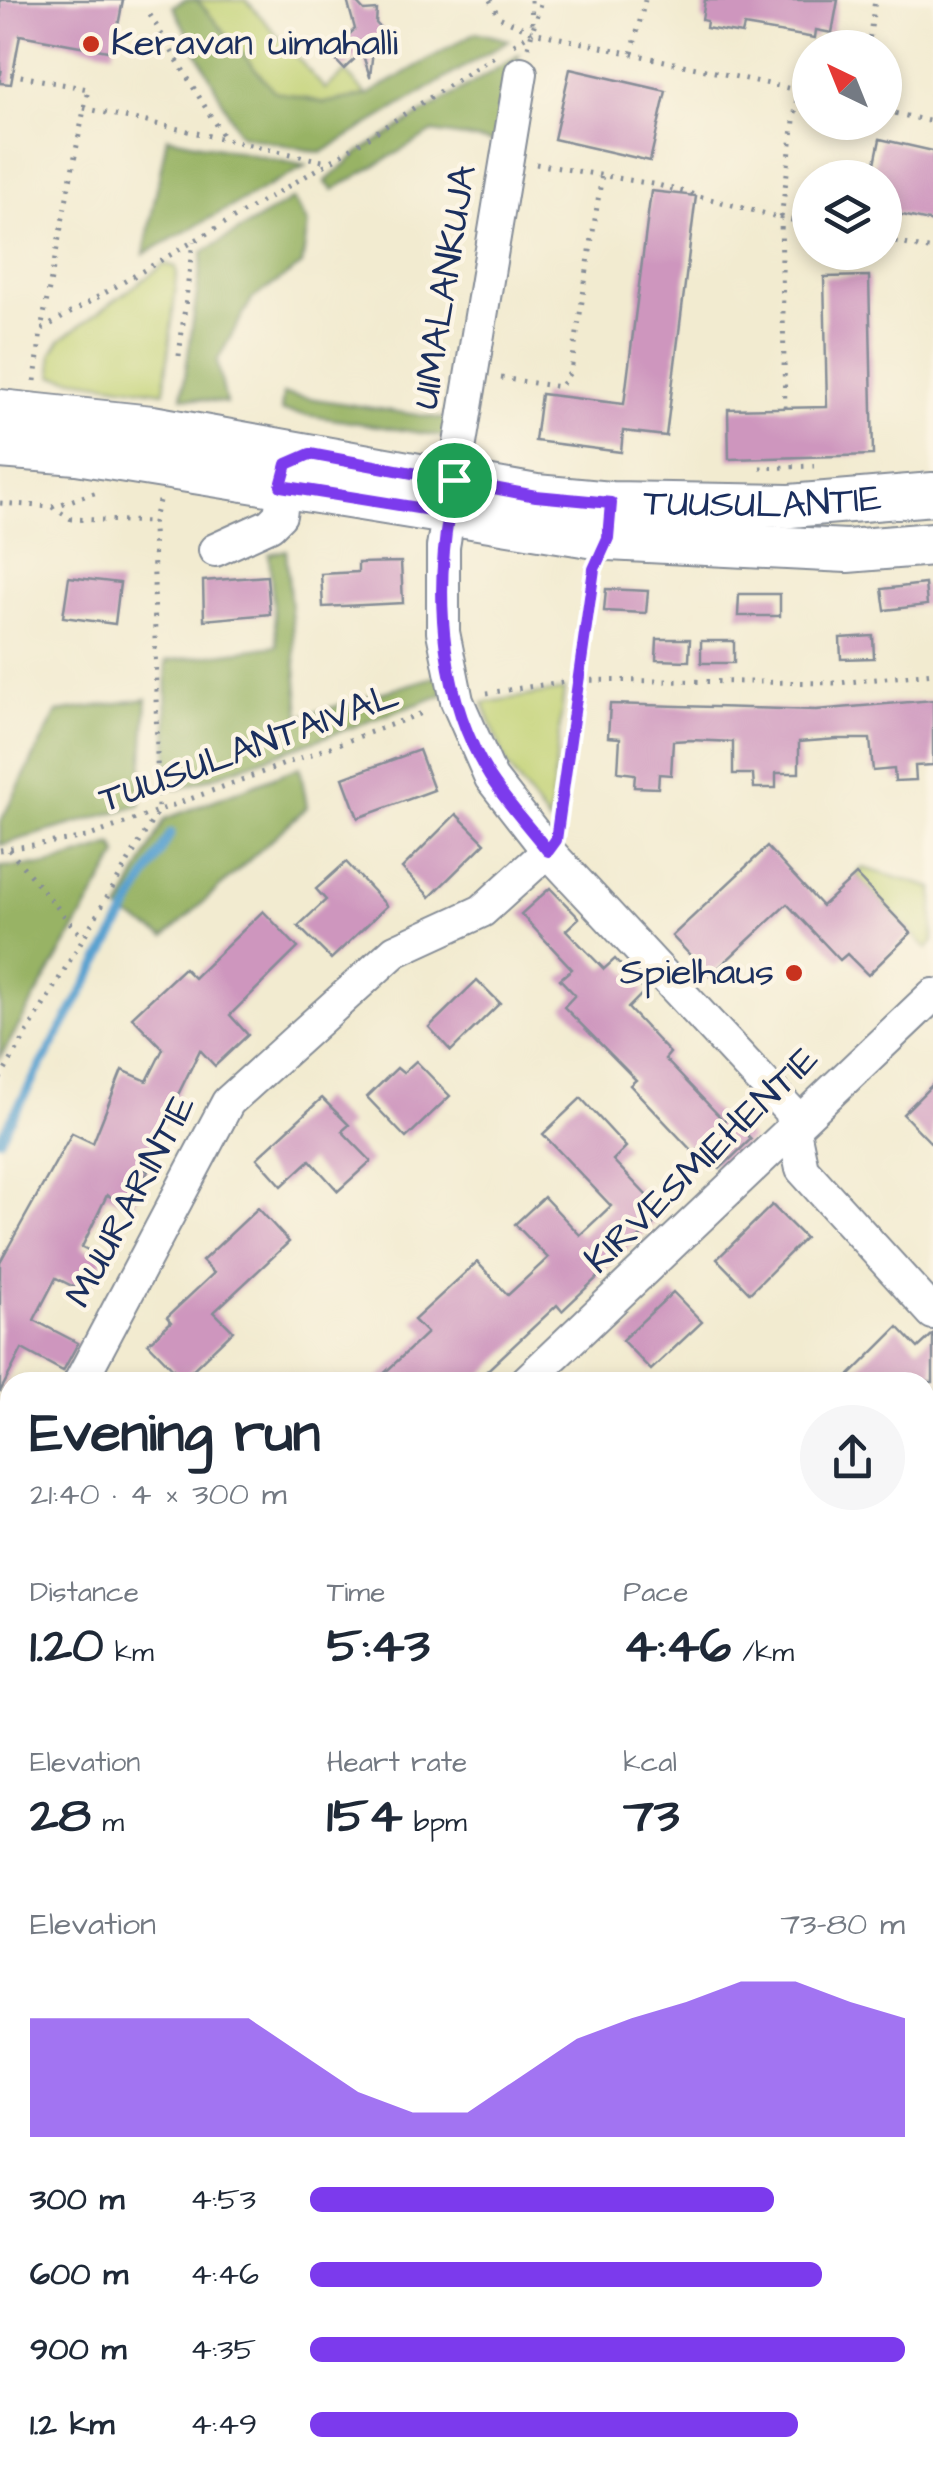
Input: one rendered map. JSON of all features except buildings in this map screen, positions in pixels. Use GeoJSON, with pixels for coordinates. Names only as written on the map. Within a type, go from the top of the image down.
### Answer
{"type":"FeatureCollection","features":[{"type":"Feature","properties":{"kind":"main road","name":"TUUSULANTIE"},"geometry":{"type":"LineString","coordinates":[[0,412],[152,426],[310,454],[608,538],[846,552],[933,544]]}},
{"type":"Feature","properties":{"kind":"main road","name":"TUUSULANTIE"},"geometry":{"type":"LineString","coordinates":[[0,447],[77,452],[281,486],[452,496],[790,506],[933,494]]}},
{"type":"Feature","properties":{"kind":"street","name":"UIMALANKUJA"},"geometry":{"type":"LineString","coordinates":[[521,74],[443,547],[443,632],[457,701],[491,778],[548,851],[790,1111],[802,1169],[933,1314]]}},
{"type":"Feature","properties":{"kind":"street"},"geometry":{"type":"LineString","coordinates":[[215,550],[270,526],[280,515],[287,464],[310,454]]}},
{"type":"Feature","properties":{"kind":"street","name":"MUURARINTIE"},"geometry":{"type":"LineString","coordinates":[[85,1372],[228,1102],[395,951],[482,910],[548,851]]}},
{"type":"Feature","properties":{"kind":"street","name":"KIRVESMIEHENTIE"},"geometry":{"type":"LineString","coordinates":[[537,1372],[933,995]]}},
{"type":"Feature","properties":{"kind":"path"},"geometry":{"type":"LineString","coordinates":[[490,0],[500,17],[532,32],[792,89]]}},
{"type":"Feature","properties":{"kind":"path"},"geometry":{"type":"LineString","coordinates":[[531,0],[532,32]]}},
{"type":"Feature","properties":{"kind":"path"},"geometry":{"type":"LineString","coordinates":[[40,330],[330,162],[532,32],[541,0]]}},
{"type":"Feature","properties":{"kind":"path"},"geometry":{"type":"LineString","coordinates":[[632,53],[646,0]]}},
{"type":"Feature","properties":{"kind":"path"},"geometry":{"type":"LineString","coordinates":[[871,30],[875,0]]}},
{"type":"Feature","properties":{"kind":"path"},"geometry":{"type":"LineString","coordinates":[[150,15],[225,140]]}},
{"type":"Feature","properties":{"kind":"path"},"geometry":{"type":"LineString","coordinates":[[0,72],[88,89],[40,330],[35,381]]}},
{"type":"Feature","properties":{"kind":"path"},"geometry":{"type":"LineString","coordinates":[[84,108],[330,162]]}},
{"type":"Feature","properties":{"kind":"path"},"geometry":{"type":"LineString","coordinates":[[902,115],[933,122]]}},
{"type":"Feature","properties":{"kind":"path"},"geometry":{"type":"LineString","coordinates":[[784,408],[781,218],[792,135]]}},
{"type":"Feature","properties":{"kind":"path"},"geometry":{"type":"LineString","coordinates":[[518,160],[658,185],[792,220]]}},
{"type":"Feature","properties":{"kind":"path"},"geometry":{"type":"LineString","coordinates":[[484,376],[560,387],[570,371],[602,175]]}},
{"type":"Feature","properties":{"kind":"path"},"geometry":{"type":"LineString","coordinates":[[178,356],[193,241]]}},
{"type":"Feature","properties":{"kind":"path"},"geometry":{"type":"LineString","coordinates":[[902,244],[933,250]]}},
{"type":"Feature","properties":{"kind":"path"},"geometry":{"type":"LineString","coordinates":[[744,468],[820,466]]}},
{"type":"Feature","properties":{"kind":"path"},"geometry":{"type":"LineString","coordinates":[[0,1080],[158,811],[153,522],[160,498]]}},
{"type":"Feature","properties":{"kind":"path"},"geometry":{"type":"LineString","coordinates":[[52,508],[71,520],[153,522]]}},
{"type":"Feature","properties":{"kind":"path"},"geometry":{"type":"LineString","coordinates":[[548,851],[556,840],[594,569],[608,538]]}},
{"type":"Feature","properties":{"kind":"path","name":"TUUSULANTAIVAL"},"geometry":{"type":"LineString","coordinates":[[0,850],[88,837],[457,701],[576,680],[838,684],[933,673]]}},
{"type":"Feature","properties":{"kind":"path"},"geometry":{"type":"LineString","coordinates":[[9,850],[83,938]]}},
{"type":"Feature","properties":{"kind":"green space"},"geometry":{"type":"Polygon","coordinates":[[[197,0],[246,0],[325,89],[345,72],[367,95],[324,103],[274,91],[197,0]]]}},
{"type":"Feature","properties":{"kind":"green space"},"geometry":{"type":"Polygon","coordinates":[[[197,0],[274,91],[324,103],[367,95],[476,32],[509,40],[321,153],[240,135],[173,6],[197,0]]]}},
{"type":"Feature","properties":{"kind":"green space"},"geometry":{"type":"Polygon","coordinates":[[[519,55],[500,143],[433,132],[333,190],[325,182],[361,151],[519,55]]]}},
{"type":"Feature","properties":{"kind":"green space"},"geometry":{"type":"Polygon","coordinates":[[[167,137],[306,166],[144,254],[167,137]]]}},
{"type":"Feature","properties":{"kind":"green space"},"geometry":{"type":"Polygon","coordinates":[[[293,199],[308,224],[302,265],[252,299],[217,361],[226,403],[182,397],[203,252],[293,199]]]}},
{"type":"Feature","properties":{"kind":"green space"},"geometry":{"type":"Polygon","coordinates":[[[165,264],[176,267],[177,277],[164,392],[53,376],[51,355],[60,340],[165,264]]]}},
{"type":"Feature","properties":{"kind":"green space"},"geometry":{"type":"Polygon","coordinates":[[[283,394],[456,421],[453,438],[281,411],[283,394]]]}},
{"type":"Feature","properties":{"kind":"green space"},"geometry":{"type":"Polygon","coordinates":[[[286,550],[300,717],[440,675],[443,695],[179,789],[168,786],[166,661],[277,646],[269,554],[286,550]]]}},
{"type":"Feature","properties":{"kind":"green space"},"geometry":{"type":"Polygon","coordinates":[[[564,690],[549,823],[507,765],[483,703],[564,690]]]}},
{"type":"Feature","properties":{"kind":"green space"},"geometry":{"type":"Polygon","coordinates":[[[147,699],[140,805],[0,845],[0,823],[57,712],[147,699]]]}},
{"type":"Feature","properties":{"kind":"green space"},"geometry":{"type":"Polygon","coordinates":[[[300,767],[307,807],[165,937],[119,911],[165,819],[300,767]]]}},
{"type":"Feature","properties":{"kind":"green space"},"geometry":{"type":"Polygon","coordinates":[[[113,845],[118,855],[0,1058],[0,867],[48,865],[113,845]]]}},
{"type":"Feature","properties":{"kind":"green space"},"geometry":{"type":"Polygon","coordinates":[[[863,868],[933,888],[933,943],[927,949],[856,875],[863,868]]]}},
{"type":"Feature","properties":{"kind":"waterway"},"geometry":{"type":"LineString","coordinates":[[0,1139],[171,833]]}},
{"type":"Feature","properties":{"kind":"place","name":"Keravan uimahalli"},"geometry":{"type":"Point","coordinates":[91,44]}},
{"type":"Feature","properties":{"kind":"place","name":"Spielhaus"},"geometry":{"type":"Point","coordinates":[794,973]}},
{"type":"Feature","properties":{"kind":"route"},"geometry":{"type":"LineString","coordinates":[[310,454],[454,480],[536,496],[611,503],[608,538],[594,569],[556,840],[548,851],[491,778],[457,701],[443,632],[443,547],[449,513],[281,486],[287,464],[310,454]]}}]}
